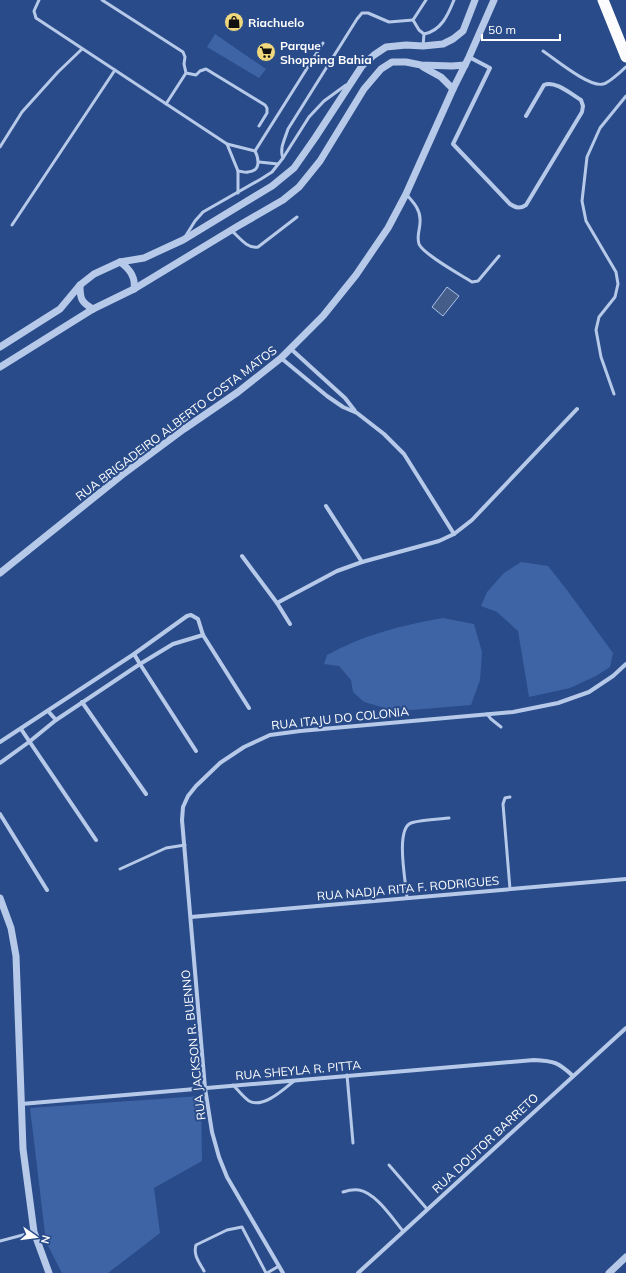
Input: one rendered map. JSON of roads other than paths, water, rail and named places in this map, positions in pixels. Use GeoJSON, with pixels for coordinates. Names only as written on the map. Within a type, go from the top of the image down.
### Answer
{"type":"FeatureCollection","features":[{"type":"Feature","properties":{"kind":"highway"},"geometry":{"type":"LineString","coordinates":[[603,0],[626,57]]}},
{"type":"Feature","properties":{"kind":"street"},"geometry":{"type":"LineString","coordinates":[[0,347],[60,309],[80,285],[94,274],[120,262],[144,258],[183,240],[272,186],[294,168],[362,66],[374,55],[386,47],[443,44],[453,39],[463,32],[475,0]]}},
{"type":"Feature","properties":{"kind":"street","name":"RUA BRIGADEIRO ALBERTO COSTA MATOS"},"geometry":{"type":"LineString","coordinates":[[0,573],[122,475],[184,429],[238,392],[281,358],[323,316],[356,275],[388,228],[406,194],[494,0]]}},
{"type":"Feature","properties":{"kind":"street"},"geometry":{"type":"LineString","coordinates":[[469,57],[490,68],[453,144],[510,204],[516,208],[522,208],[526,205],[582,112],[583,106],[581,100],[554,84],[548,83],[544,85],[526,116]]}},
{"type":"Feature","properties":{"kind":"street"},"geometry":{"type":"LineString","coordinates":[[0,367],[93,309],[134,289],[282,200],[299,187],[320,161],[364,89],[381,69],[392,62],[406,62],[421,66],[441,77],[453,89]]}},
{"type":"Feature","properties":{"kind":"street"},"geometry":{"type":"LineString","coordinates":[[421,66],[465,65]]}},
{"type":"Feature","properties":{"kind":"street"},"geometry":{"type":"LineString","coordinates":[[120,262],[132,273],[135,282],[134,289]]}},
{"type":"Feature","properties":{"kind":"street"},"geometry":{"type":"LineString","coordinates":[[80,285],[80,296],[84,303],[93,309]]}},
{"type":"Feature","properties":{"kind":"street"},"geometry":{"type":"LineString","coordinates":[[291,349],[344,398],[357,413],[384,434],[404,454],[454,534]]}},
{"type":"Feature","properties":{"kind":"street"},"geometry":{"type":"LineString","coordinates":[[281,358],[327,396],[343,407],[357,413]]}},
{"type":"Feature","properties":{"kind":"street"},"geometry":{"type":"LineString","coordinates":[[277,603],[326,577],[362,562],[439,541],[454,534],[472,520],[577,409]]}},
{"type":"Feature","properties":{"kind":"street"},"geometry":{"type":"LineString","coordinates":[[326,506],[362,562]]}},
{"type":"Feature","properties":{"kind":"street"},"geometry":{"type":"LineString","coordinates":[[242,556],[277,603],[290,624]]}},
{"type":"Feature","properties":{"kind":"street"},"geometry":{"type":"LineString","coordinates":[[0,742],[134,654],[187,616],[192,615],[198,619],[203,635],[249,708]]}},
{"type":"Feature","properties":{"kind":"street"},"geometry":{"type":"LineString","coordinates":[[0,763],[56,720],[140,664],[173,644],[203,635]]}},
{"type":"Feature","properties":{"kind":"street"},"geometry":{"type":"LineString","coordinates":[[134,654],[196,751]]}},
{"type":"Feature","properties":{"kind":"street","name":"RUA ITAJU DO COLONIA"},"geometry":{"type":"LineString","coordinates":[[191,917],[182,820],[183,807],[188,796],[196,786],[220,763],[244,747],[270,735],[513,712],[558,703],[589,692],[613,676],[626,664]]}},
{"type":"Feature","properties":{"kind":"street"},"geometry":{"type":"LineString","coordinates":[[82,702],[146,794]]}},
{"type":"Feature","properties":{"kind":"street"},"geometry":{"type":"LineString","coordinates":[[48,711],[56,720]]}},
{"type":"Feature","properties":{"kind":"street"},"geometry":{"type":"LineString","coordinates":[[21,729],[96,840]]}},
{"type":"Feature","properties":{"kind":"street"},"geometry":{"type":"LineString","coordinates":[[0,814],[47,890]]}},
{"type":"Feature","properties":{"kind":"street","name":"RUA NADJA RITA F. RODRIGUES"},"geometry":{"type":"LineString","coordinates":[[191,917],[626,880]]}},
{"type":"Feature","properties":{"kind":"street"},"geometry":{"type":"LineString","coordinates":[[0,898],[11,928],[16,956],[23,1149],[34,1232],[49,1273]]}},
{"type":"Feature","properties":{"kind":"street","name":"RUA JACKSON R. BUENNO"},"geometry":{"type":"LineString","coordinates":[[191,917],[205,1088],[212,1132],[219,1157],[227,1177],[283,1273]]}},
{"type":"Feature","properties":{"kind":"street","name":"RUA DOUTOR BARRETO"},"geometry":{"type":"LineString","coordinates":[[358,1273],[626,1028]]}},
{"type":"Feature","properties":{"kind":"street","name":"RUA SHEYLA R. PITTA"},"geometry":{"type":"LineString","coordinates":[[21,1104],[534,1060],[556,1062],[573,1076]]}},
{"type":"Feature","properties":{"kind":"street"},"geometry":{"type":"LineString","coordinates":[[609,1273],[626,1257]]}},
{"type":"Feature","properties":{"kind":"lane"},"geometry":{"type":"LineString","coordinates":[[39,0],[34,11],[36,18],[227,144],[255,151],[259,162],[255,169],[249,172],[238,171]]}},
{"type":"Feature","properties":{"kind":"lane"},"geometry":{"type":"LineString","coordinates":[[102,0],[183,52],[185,57],[184,64],[186,73],[166,104]]}},
{"type":"Feature","properties":{"kind":"lane"},"geometry":{"type":"LineString","coordinates":[[413,20],[426,0]]}},
{"type":"Feature","properties":{"kind":"lane"},"geometry":{"type":"LineString","coordinates":[[424,34],[433,32],[442,23],[454,0]]}},
{"type":"Feature","properties":{"kind":"lane"},"geometry":{"type":"LineString","coordinates":[[283,158],[280,153],[288,129],[362,13],[368,13],[388,22],[413,20]]}},
{"type":"Feature","properties":{"kind":"lane"},"geometry":{"type":"LineString","coordinates":[[413,20],[419,30],[424,34]]}},
{"type":"Feature","properties":{"kind":"lane"},"geometry":{"type":"LineString","coordinates":[[423,46],[424,34]]}},
{"type":"Feature","properties":{"kind":"lane"},"geometry":{"type":"LineString","coordinates":[[255,151],[323,43]]}},
{"type":"Feature","properties":{"kind":"lane"},"geometry":{"type":"LineString","coordinates":[[0,147],[22,112],[58,72],[82,49]]}},
{"type":"Feature","properties":{"kind":"lane"},"geometry":{"type":"LineString","coordinates":[[543,51],[587,81],[596,85],[604,84],[626,67]]}},
{"type":"Feature","properties":{"kind":"lane"},"geometry":{"type":"LineString","coordinates":[[186,73],[196,75],[200,71],[206,69],[265,105],[267,108],[267,113],[259,126]]}},
{"type":"Feature","properties":{"kind":"lane"},"geometry":{"type":"LineString","coordinates":[[12,225],[115,70]]}},
{"type":"Feature","properties":{"kind":"lane"},"geometry":{"type":"LineString","coordinates":[[183,240],[195,221],[203,212],[272,172],[283,158],[309,117],[324,101],[352,81]]}},
{"type":"Feature","properties":{"kind":"lane"},"geometry":{"type":"LineString","coordinates":[[614,394],[602,356],[596,330],[599,317],[615,297],[618,284],[616,272],[586,221],[582,201],[587,157],[600,128],[626,96]]}},
{"type":"Feature","properties":{"kind":"lane"},"geometry":{"type":"LineString","coordinates":[[227,144],[238,171],[238,193]]}},
{"type":"Feature","properties":{"kind":"lane"},"geometry":{"type":"LineString","coordinates":[[259,162],[278,164]]}},
{"type":"Feature","properties":{"kind":"lane"},"geometry":{"type":"LineString","coordinates":[[406,194],[417,206],[421,218],[417,236],[420,245],[436,259],[472,282],[478,281],[499,256]]}},
{"type":"Feature","properties":{"kind":"lane"},"geometry":{"type":"LineString","coordinates":[[231,230],[253,248],[258,247],[296,218]]}},
{"type":"Feature","properties":{"kind":"lane"},"geometry":{"type":"LineString","coordinates":[[487,714],[502,727]]}},
{"type":"Feature","properties":{"kind":"lane"},"geometry":{"type":"LineString","coordinates":[[510,797],[505,798],[502,804],[510,889]]}},
{"type":"Feature","properties":{"kind":"lane"},"geometry":{"type":"LineString","coordinates":[[407,898],[402,846],[403,833],[411,823],[449,818]]}},
{"type":"Feature","properties":{"kind":"lane"},"geometry":{"type":"LineString","coordinates":[[120,869],[166,848],[185,845]]}},
{"type":"Feature","properties":{"kind":"lane"},"geometry":{"type":"LineString","coordinates":[[347,1076],[353,1143]]}},
{"type":"Feature","properties":{"kind":"lane"},"geometry":{"type":"LineString","coordinates":[[233,1085],[248,1100],[256,1103],[272,1098],[296,1080]]}},
{"type":"Feature","properties":{"kind":"lane"},"geometry":{"type":"LineString","coordinates":[[389,1165],[428,1209]]}},
{"type":"Feature","properties":{"kind":"lane"},"geometry":{"type":"LineString","coordinates":[[343,1192],[358,1190],[370,1194],[403,1231]]}},
{"type":"Feature","properties":{"kind":"lane"},"geometry":{"type":"LineString","coordinates":[[204,1271],[194,1251],[196,1245],[226,1230],[242,1227],[267,1273],[279,1266]]}},
{"type":"Feature","properties":{"kind":"lane"},"geometry":{"type":"LineString","coordinates":[[0,1242],[34,1232]]}},
{"type":"Feature","properties":{"kind":"place","name":"Riachuelo"},"geometry":{"type":"Point","coordinates":[234,22]}},
{"type":"Feature","properties":{"kind":"place","name":"Parque Shopping Bahia"},"geometry":{"type":"Point","coordinates":[266,52]}}]}
